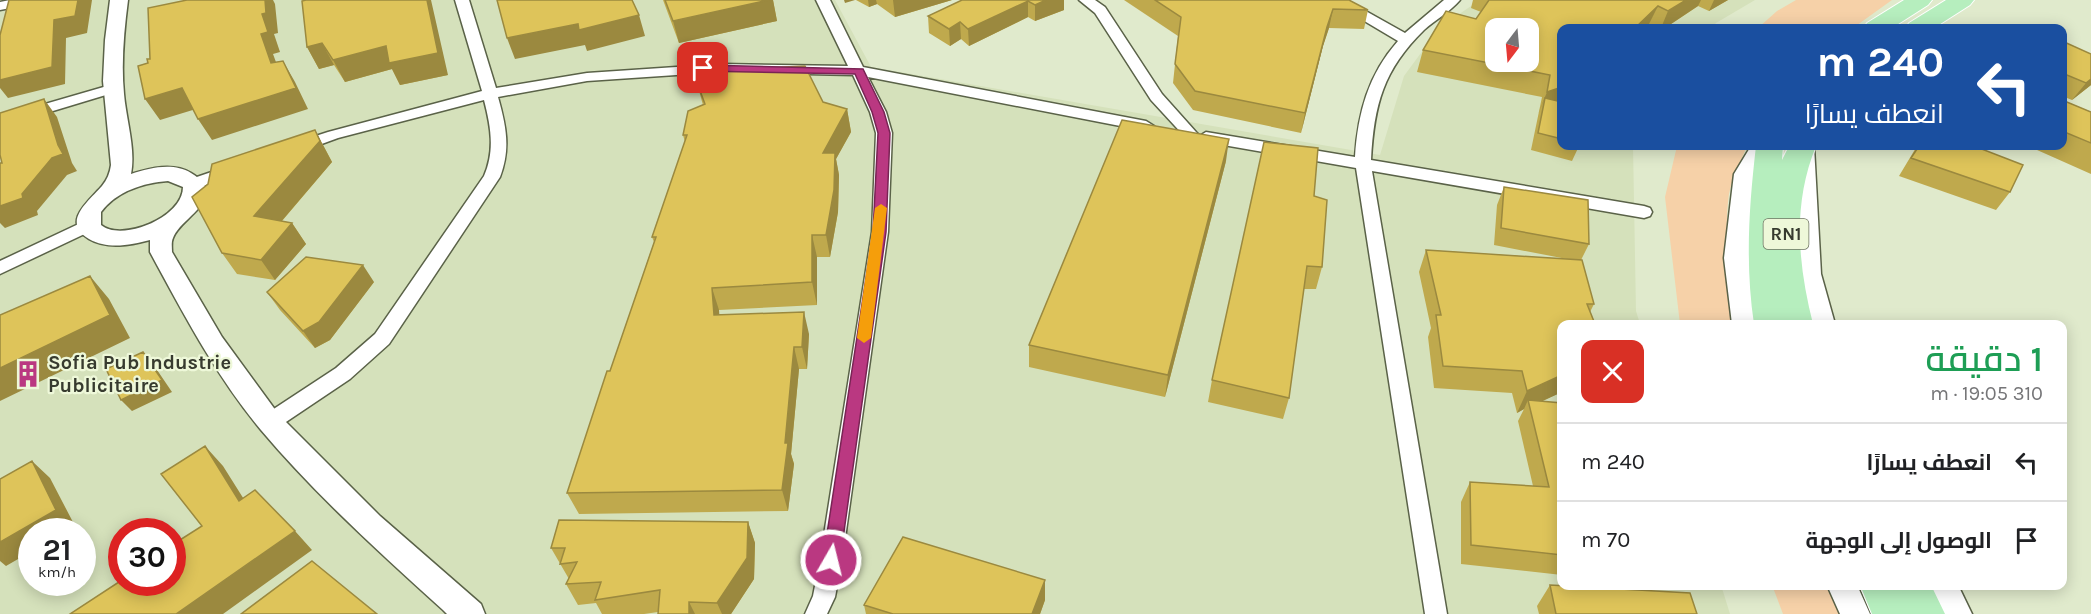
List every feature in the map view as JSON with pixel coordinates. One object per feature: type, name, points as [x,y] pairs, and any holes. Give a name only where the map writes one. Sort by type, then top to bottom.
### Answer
[{"type":"highway","points":[[1882,24],[1920,0]]},
{"type":"highway","points":[[1924,24],[1962,0]]},
{"type":"highway","name":"RN1","points":[[1769,320],[1762,264],[1770,150]]},
{"type":"highway","name":"RN1","points":[[1796,320],[1785,269],[1787,186],[1793,164],[1801,150]]},
{"type":"highway","points":[[1881,590],[1892,614]]},
{"type":"highway","points":[[1913,590],[1925,614]]},
{"type":"street","points":[[0,6],[31,0]]},
{"type":"street","points":[[119,0],[114,31],[114,88],[122,157],[120,173],[109,192],[91,209],[87,218],[87,226],[92,233],[101,237],[128,238],[147,243],[161,252],[213,344],[270,422],[369,525],[470,614]]},
{"type":"street","points":[[270,422],[339,378],[365,357],[382,339],[492,177],[499,160],[500,144],[490,94],[462,0]]},
{"type":"street","points":[[816,614],[824,597],[831,560],[880,232],[884,133],[878,112],[823,0]]},
{"type":"street","points":[[1086,0],[1100,10],[1156,97],[1191,135]]},
{"type":"street","points":[[1336,0],[1405,39]]},
{"type":"street","points":[[1436,614],[1363,162],[1367,114],[1377,84],[1405,39],[1454,0]]},
{"type":"street","points":[[279,154],[343,132],[490,94],[587,77],[721,68],[859,71],[1191,135],[1363,162],[1644,212]]},
{"type":"street","points":[[0,122],[114,88]]},
{"type":"street","points":[[1744,320],[1736,258],[1745,174],[1759,150]]},
{"type":"street","points":[[1803,150],[1809,274],[1822,320]]},
{"type":"street","points":[[122,157],[133,168],[156,175]]},
{"type":"street","points":[[194,184],[247,165]]},
{"type":"street","points":[[109,192],[132,181],[156,175],[179,175],[194,184],[196,192],[193,202],[171,223],[161,238],[161,252]]},
{"type":"street","points":[[128,238],[171,223]]},
{"type":"street","points":[[0,268],[87,226]]},
{"type":"street","points":[[1844,590],[1855,614]]},
{"type":"street","points":[[1945,590],[1957,614]]},
{"type":"shaded area","points":[[0,0],[835,0],[871,67],[1380,155],[1404,76],[1440,27],[1480,0],[1755,0],[1715,24],[1557,24],[1557,150],[1633,150],[1636,311],[1639,320],[1557,320],[1557,590],[1723,590],[1730,614],[0,614]]},
{"type":"shaded area","points":[[1796,0],[1892,0],[1859,24],[1762,24],[1777,11]]},
{"type":"shaded area","points":[[1676,150],[1745,150],[1732,182],[1728,208],[1729,278],[1736,320],[1680,320],[1665,197]]},
{"type":"shaded area","points":[[1774,590],[1838,590],[1848,614],[1783,614]]},
{"type":"building","points":[[9,0],[78,0],[75,16],[54,20],[52,67],[0,80],[0,35]]},
{"type":"building","points":[[187,0],[265,0],[266,13],[262,14],[268,32],[261,34],[271,63],[283,61],[296,88],[198,119],[182,88],[145,99],[138,66],[148,63],[147,59],[150,59],[148,8]]},
{"type":"building","points":[[427,0],[438,53],[389,63],[386,46],[333,60],[322,43],[307,47],[302,1]]},
{"type":"building","points":[[497,0],[632,0],[639,15],[579,30],[578,24],[507,38]]},
{"type":"building","points":[[665,0],[769,0],[673,21]]},
{"type":"building","points":[[962,0],[1046,0],[1035,5],[1028,1],[968,29],[960,22],[949,29],[928,16]]},
{"type":"building","points":[[1155,0],[1349,0],[1368,10],[1333,9],[1305,113],[1195,91],[1175,64],[1181,17]]},
{"type":"building","points":[[1489,0],[1686,0],[1668,11],[1658,6],[1639,24],[1557,24],[1557,89],[1547,92],[1550,75],[1535,72],[1539,72],[1539,18],[1485,18],[1485,62],[1423,50],[1446,11],[1476,19]]},
{"type":"building","points":[[2067,43],[2091,54],[2091,79],[2086,83],[2067,75]]},
{"type":"building","points":[[805,66],[823,102],[847,109],[823,153],[835,153],[834,190],[826,235],[812,235],[812,282],[712,288],[714,315],[804,312],[802,347],[794,347],[785,443],[788,443],[782,490],[567,493],[607,371],[610,371],[656,237],[652,237],[687,135],[683,135],[688,111],[705,104],[696,80],[698,71]]},
{"type":"building","points":[[1545,98],[1557,101],[1557,138],[1538,133]]},
{"type":"building","points":[[44,99],[63,154],[52,158],[22,194],[23,198],[0,206],[0,163],[2,163],[0,113]]},
{"type":"building","points":[[2067,102],[2091,112],[2091,143],[2067,133]]},
{"type":"building","points":[[1122,120],[1229,139],[1168,375],[1029,345]]},
{"type":"building","points":[[315,130],[320,141],[254,216],[292,223],[261,260],[222,253],[192,197],[208,184],[212,164]]},
{"type":"building","points":[[1264,142],[1318,148],[1314,196],[1327,200],[1322,267],[1307,266],[1289,398],[1212,380]]},
{"type":"building","points":[[1916,150],[1984,150],[2023,165],[2010,192],[1911,158]]},
{"type":"building","points":[[1504,187],[1588,200],[1589,244],[1501,228]]},
{"type":"building","points":[[1426,250],[1582,260],[1594,304],[1587,304],[1593,320],[1557,320],[1557,377],[1527,391],[1522,371],[1443,366],[1436,315],[1441,315]]},
{"type":"building","points":[[306,257],[363,265],[319,322],[303,331],[267,292]]},
{"type":"building","points":[[90,276],[110,315],[0,368],[0,315]]},
{"type":"building","points":[[143,352],[162,380],[121,400],[106,369]]},
{"type":"building","points":[[1528,400],[1557,403],[1557,554],[1471,545],[1470,482],[1549,487]]},
{"type":"building","points":[[205,446],[239,501],[255,490],[295,531],[176,614],[70,614],[108,589],[108,596],[186,596],[186,536],[202,526],[161,474]]},
{"type":"building","points":[[32,461],[56,510],[42,518],[18,518],[18,532],[0,542],[0,479]]},
{"type":"building","points":[[559,520],[748,522],[747,558],[717,603],[689,602],[689,614],[658,614],[660,590],[595,600],[601,582],[566,584],[577,562],[560,564],[565,548],[551,548]]},
{"type":"building","points":[[903,537],[1045,580],[1032,614],[893,614],[864,605]]},
{"type":"building","points":[[312,561],[377,614],[241,614]]},
{"type":"building","points":[[1550,585],[1557,585],[1557,590],[1638,590],[1690,593],[1697,614],[1556,614]]},
{"type":"slow traffic","points":[[864,338],[880,232],[881,208]]},
{"type":"place","name":"Sofia Pub Industrie Publicitaire","points":[[28,374]]},
{"type":"route","points":[[703,68],[859,71],[878,112],[884,133],[880,232],[831,560]]}]
